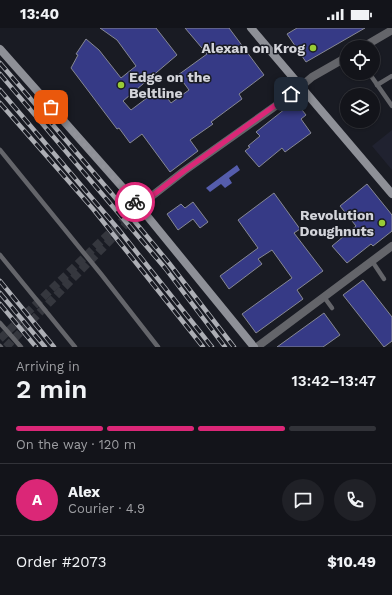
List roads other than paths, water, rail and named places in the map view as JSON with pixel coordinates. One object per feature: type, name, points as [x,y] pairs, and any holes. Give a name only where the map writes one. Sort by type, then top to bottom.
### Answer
[{"type":"main road","points":[[251,28],[392,194]]},
{"type":"main road","points":[[0,49],[139,206],[254,347]]},
{"type":"street","points":[[375,40],[392,30]]},
{"type":"street","points":[[132,214],[139,206],[312,77],[340,61]]},
{"type":"street","points":[[257,347],[392,246]]},
{"type":"lane","points":[[377,85],[392,76]]},
{"type":"lane","points":[[374,80],[392,106]]},
{"type":"lane","points":[[0,150],[101,274],[158,347]]},
{"type":"lane","points":[[0,256],[75,347]]},
{"type":"lane","points":[[372,261],[384,279]]},
{"type":"lane","points":[[324,297],[332,308]]},
{"type":"lane","points":[[0,322],[21,347]]},
{"type":"water","points":[[237,165],[240,170],[229,178],[232,183],[225,188],[221,184],[210,192],[206,188]]},
{"type":"tunnel","points":[[6,347],[131,219],[132,214]]},
{"type":"tunnel","points":[[0,339],[126,217]]},
{"type":"railway","points":[[0,63],[169,263],[234,347]]},
{"type":"railway","points":[[0,74],[165,268],[225,347]]},
{"type":"railway","points":[[0,90],[119,230],[212,347]]},
{"type":"railway","points":[[0,103],[93,209],[203,347]]},
{"type":"railway","points":[[0,281],[54,347]]},
{"type":"railway","points":[[0,293],[45,347]]},
{"type":"railway","points":[[0,304],[36,347]]},
{"type":"place","name":"Alexan on Krog","points":[[313,48]]},
{"type":"place","name":"Edge on the Beltline","points":[[121,85]]},
{"type":"place","name":"Revolution Doughnuts","points":[[382,223]]}]
